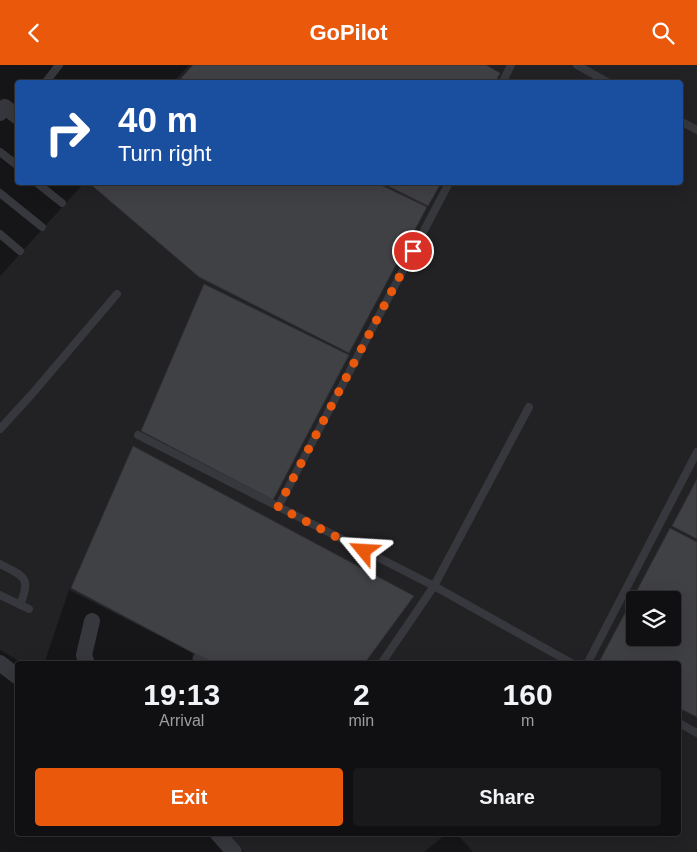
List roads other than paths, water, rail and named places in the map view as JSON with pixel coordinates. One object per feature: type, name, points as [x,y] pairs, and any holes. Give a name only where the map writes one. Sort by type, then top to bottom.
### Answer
[{"type":"street","points":[[0,113],[5,107],[15,114]]},
{"type":"street","points":[[86,661],[84,655],[92,621]]},
{"type":"street","points":[[0,663],[15,675]]},
{"type":"street","points":[[220,836],[234,852]]},
{"type":"lane","points":[[46,80],[59,65]]},
{"type":"lane","points":[[504,80],[511,65]]},
{"type":"lane","points":[[577,65],[604,80]]},
{"type":"lane","points":[[683,123],[697,130]]},
{"type":"lane","points":[[0,152],[15,164]]},
{"type":"lane","points":[[40,185],[62,203]]},
{"type":"lane","points":[[278,507],[448,185]]},
{"type":"lane","points":[[0,193],[42,227]]},
{"type":"lane","points":[[0,234],[20,251]]},
{"type":"lane","points":[[0,429],[117,294]]},
{"type":"lane","points":[[383,661],[434,586],[530,407]]},
{"type":"lane","points":[[138,435],[434,586],[568,661]]},
{"type":"lane","points":[[589,661],[697,452]]},
{"type":"lane","points":[[0,564],[23,577],[26,583],[26,590],[20,605]]},
{"type":"lane","points":[[0,595],[28,609]]},
{"type":"lane","points":[[197,657],[204,661]]},
{"type":"lane","points":[[681,724],[697,733]]}]
